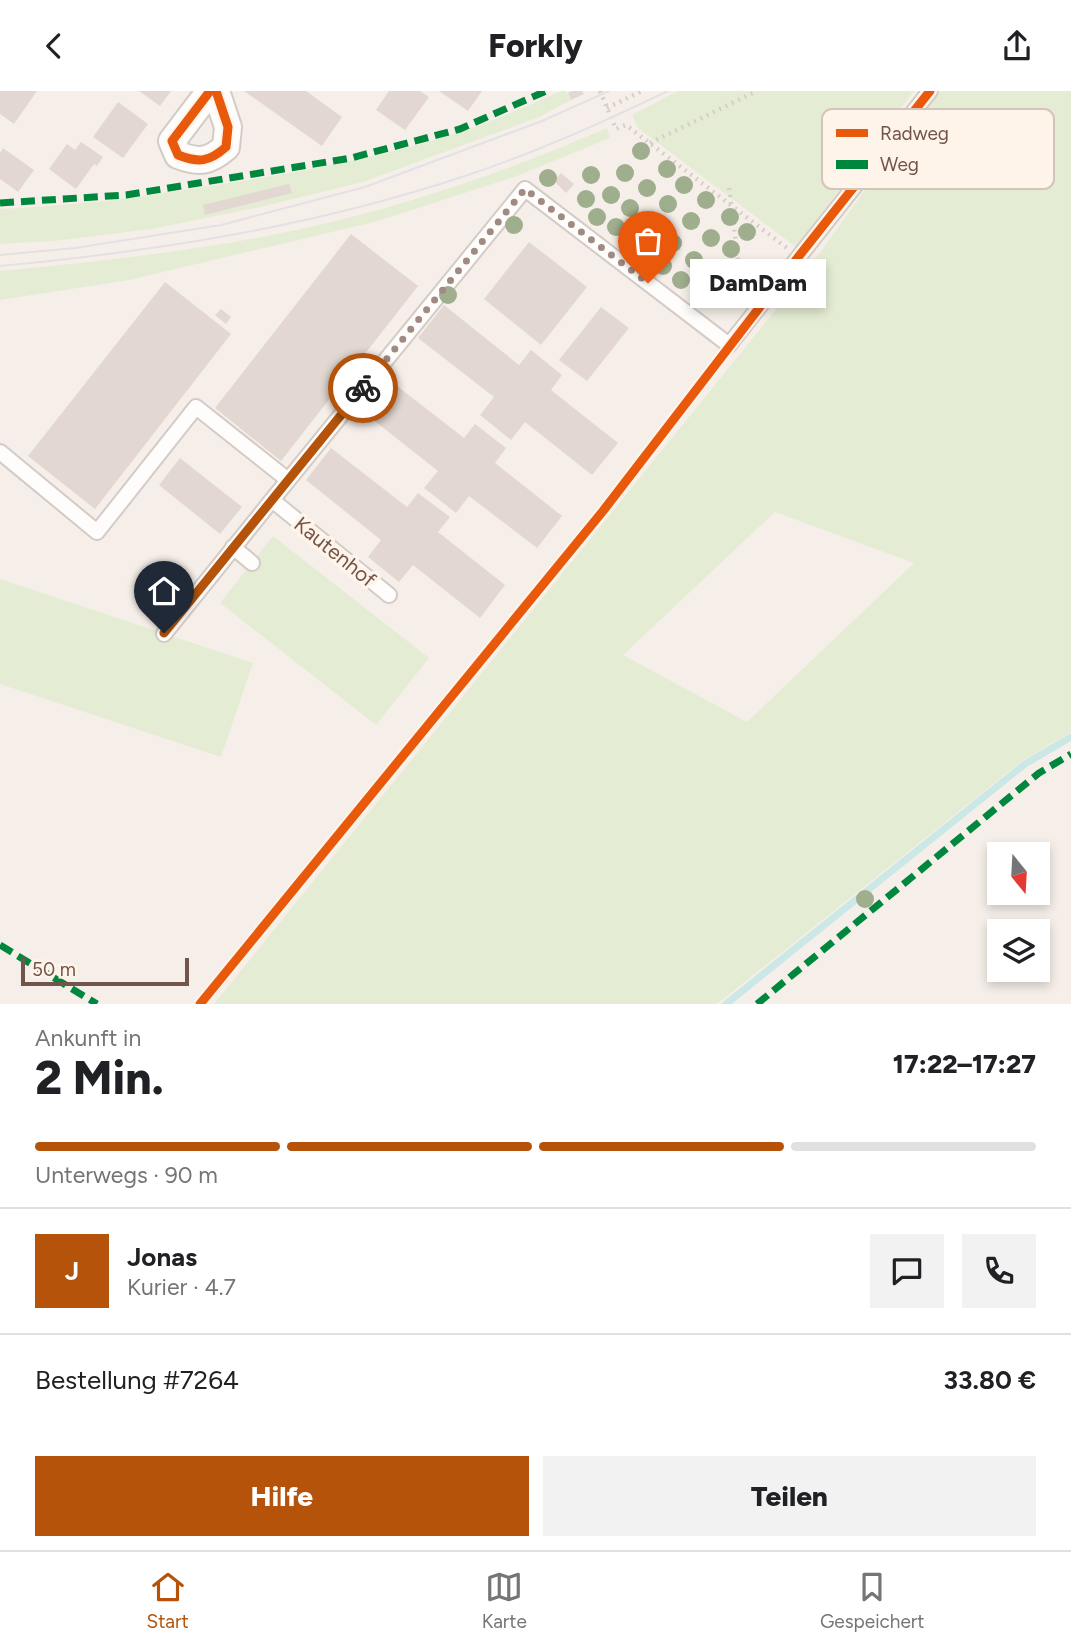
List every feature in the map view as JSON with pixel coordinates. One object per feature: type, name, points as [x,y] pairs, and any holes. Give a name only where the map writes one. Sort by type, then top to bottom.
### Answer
[{"type":"street","points":[[210,91],[172,141],[177,155],[193,161],[213,158],[226,146],[228,127],[216,91]]},
{"type":"lane","points":[[916,109],[930,91]]},
{"type":"lane","points":[[164,633],[525,189],[729,345],[852,189]]},
{"type":"lane","points":[[0,452],[97,532],[196,407],[288,481]]},
{"type":"lane","name":"Kautenhof","points":[[272,500],[389,595]]},
{"type":"lane","points":[[233,547],[252,563]]},
{"type":"path","points":[[600,91],[616,129],[626,125],[799,256]]},
{"type":"path","points":[[607,108],[642,91]]},
{"type":"path","points":[[650,143],[757,91]]},
{"type":"path","points":[[729,188],[746,323]]},
{"type":"path","points":[[765,240],[769,235]]},
{"type":"green space","points":[[566,91],[571,100],[539,117],[363,182],[152,229],[54,241],[0,244],[0,209],[56,206],[140,196],[341,163],[458,133]]},
{"type":"green space","points":[[678,91],[914,91],[900,109],[822,109],[822,189],[840,189],[796,247],[638,128],[632,115]]},
{"type":"green space","points":[[940,91],[1071,91],[1071,732],[1022,761],[717,1004],[214,1004],[803,276],[866,189],[1054,189],[1054,109],[926,109]],"holes":[[[775,512],[914,563],[747,722],[623,655]]]},
{"type":"green space","points":[[607,128],[610,138],[517,176],[378,221],[129,280],[0,300],[0,271],[195,248],[310,227],[386,208],[461,184],[535,158]]},
{"type":"green space","points":[[273,536],[429,658],[376,725],[220,603]]},
{"type":"green space","points":[[0,579],[253,663],[221,757],[0,684]]},
{"type":"building","points":[[0,91],[37,91],[14,124],[0,114]]},
{"type":"building","points":[[139,91],[171,91],[160,106]]},
{"type":"building","points":[[244,91],[306,91],[342,117],[322,146]]},
{"type":"building","points":[[389,91],[420,91],[429,97],[405,130],[376,110]]},
{"type":"building","points":[[439,91],[482,91],[468,111]]},
{"type":"building","points":[[582,91],[584,94],[571,100],[568,93]]},
{"type":"building","points":[[118,102],[148,124],[123,158],[93,137]]},
{"type":"building","points":[[81,142],[103,157],[97,166],[94,164],[76,189],[49,169],[67,144],[75,150]]},
{"type":"building","points":[[3,148],[34,170],[18,192],[0,179],[0,153]]},
{"type":"building","points":[[561,173],[574,184],[566,193],[554,181]]},
{"type":"building","points":[[289,184],[292,193],[205,215],[203,205]]},
{"type":"building","points":[[351,234],[418,286],[281,461],[215,408]]},
{"type":"building","points":[[529,242],[587,287],[541,345],[484,299]]},
{"type":"building","points":[[165,282],[231,334],[95,509],[28,456]]},
{"type":"building","points":[[444,305],[519,365],[531,350],[562,375],[551,390],[618,443],[592,475],[525,422],[511,440],[480,415],[494,397],[418,338]]},
{"type":"building","points":[[601,307],[629,328],[587,381],[559,360]]},
{"type":"building","points":[[221,309],[231,317],[226,324],[215,315]]},
{"type":"building","points":[[388,379],[464,438],[475,424],[506,448],[495,463],[562,516],[537,548],[469,496],[456,513],[424,488],[438,471],[362,411]]},
{"type":"building","points":[[331,448],[407,507],[418,493],[450,517],[438,532],[505,585],[480,618],[413,565],[399,582],[368,557],[381,540],[306,480]]},
{"type":"building","points":[[180,458],[242,507],[220,534],[159,485]]},
{"type":"waterway","points":[[726,1004],[1025,764],[1071,737]]},
{"type":"tram line","points":[[0,255],[75,248],[221,225],[365,187],[542,121],[609,91]]},
{"type":"tram line","points":[[0,266],[178,244],[353,209],[519,157],[668,91]]},
{"type":"marked path","points":[[0,203],[126,195],[351,158],[460,129],[546,91]]},
{"type":"marked path","points":[[757,1004],[1039,773],[1071,754]]},
{"type":"marked path","points":[[0,945],[97,1004]]},
{"type":"cycle path","points":[[210,91],[172,141],[178,155],[204,160],[226,147],[228,127],[216,91]]},
{"type":"cycle path","points":[[916,109],[930,91]]},
{"type":"cycle path","points":[[200,1004],[603,511],[852,189]]},
{"type":"way so far","points":[[363,388],[525,189],[648,283]]},
{"type":"place","name":"DamDam","points":[[648,283]]},
{"type":"route","points":[[164,633],[363,388]]}]
